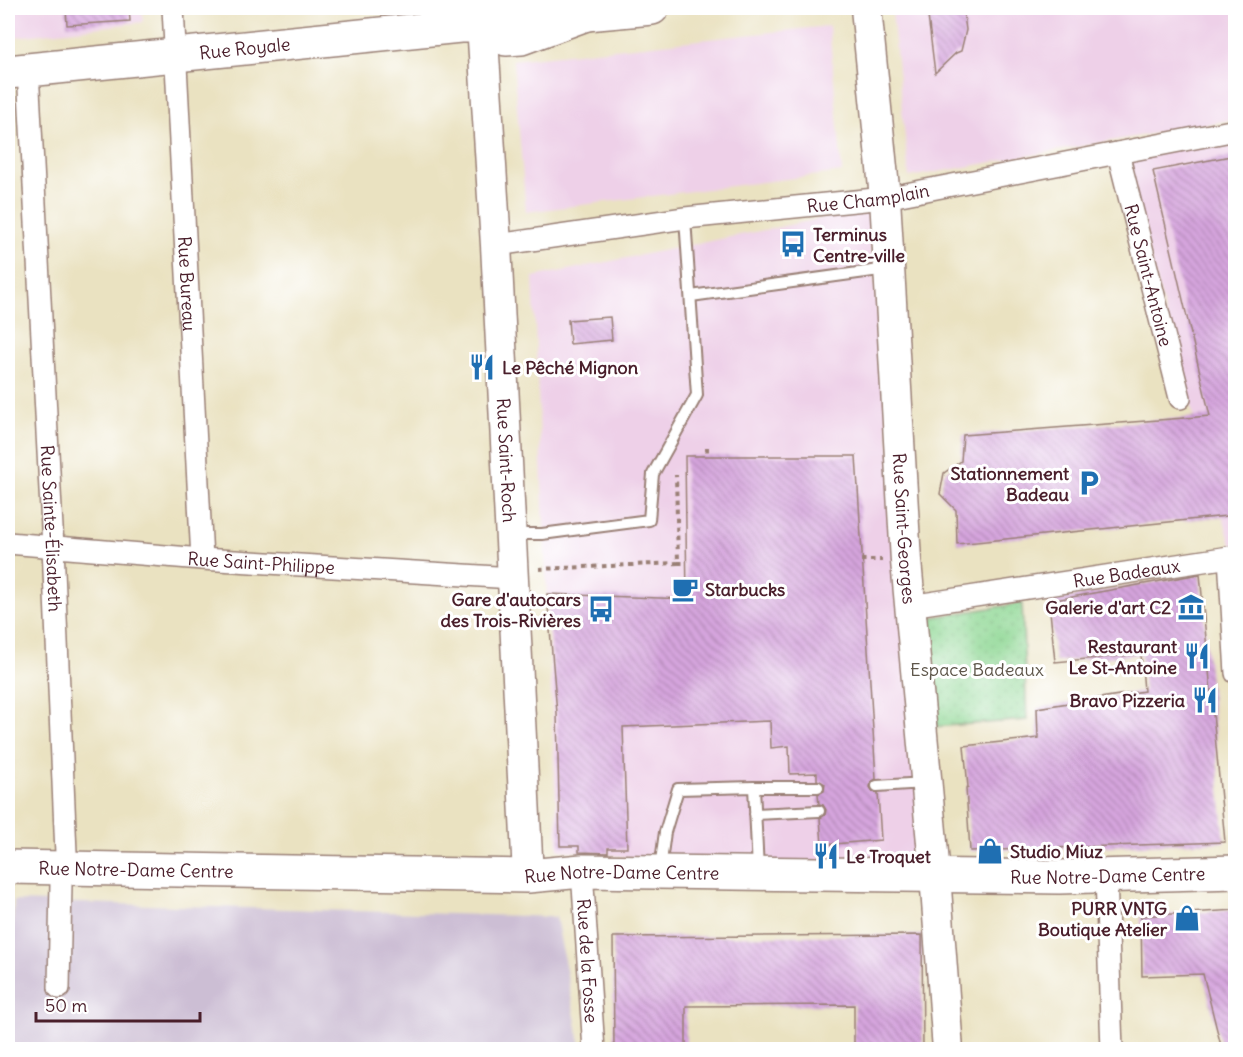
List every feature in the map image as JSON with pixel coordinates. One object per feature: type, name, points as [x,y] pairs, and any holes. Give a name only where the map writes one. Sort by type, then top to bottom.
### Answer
[{"type":"main road","name":"Rue Royale","points":[[18,71],[176,53],[460,26],[481,17],[511,12],[586,14],[652,8]]},
{"type":"main road","name":"Rue Notre-Dame Centre","points":[[8,867],[528,876],[582,871],[1106,876],[1236,872]]},
{"type":"street","name":"Rue Bureau","points":[[173,8],[202,559]]},
{"type":"street","name":"Rue Saint-Georges","points":[[866,8],[885,198],[910,606],[935,875],[948,1050]]},
{"type":"street","name":"Rue Saint-Roch","points":[[481,17],[512,534],[526,573],[513,614],[528,876]]},
{"type":"street","name":"Rue Sainte-Élisabeth","points":[[18,71],[53,547],[66,853],[61,883],[59,988]]},
{"type":"street","name":"Rue Champlain","points":[[496,245],[685,218],[885,198],[1236,130]]},
{"type":"street","name":"Rue Saint-Antoine","points":[[1118,153],[1180,398]]},
{"type":"street","name":"Rue Saint-Philippe","points":[[8,543],[202,559],[526,573]]},
{"type":"street","name":"Rue Badeaux","points":[[910,606],[1232,557]]},
{"type":"street","points":[[1232,557],[1236,673]]},
{"type":"street","name":"Rue de la Fosse","points":[[582,871],[594,1050]]},
{"type":"street","points":[[1106,876],[1112,1050]]},
{"type":"lane","points":[[512,534],[542,534],[649,520],[653,474],[697,395],[685,218]]},
{"type":"lane","points":[[692,296],[889,269]]},
{"type":"lane","points":[[877,786],[927,783]]},
{"type":"lane","points":[[754,787],[759,873]]},
{"type":"lane","points":[[660,872],[665,832],[678,789],[818,787]]},
{"type":"lane","points":[[755,814],[819,811]]},
{"type":"path","points":[[707,447],[707,456]]},
{"type":"path","points":[[676,475],[678,564]]},
{"type":"path","points":[[526,573],[686,563]]},
{"type":"shaded area","points":[[8,8],[142,8],[143,22],[8,38]]},
{"type":"shaded area","points":[[915,8],[1235,8],[1235,119],[909,177],[892,11]]},
{"type":"shaded area","points":[[829,26],[842,172],[526,212],[513,60]]},
{"type":"shaded area","points":[[1235,134],[1235,612],[1232,548],[1123,157]]},
{"type":"shaded area","points":[[868,209],[930,888],[558,850],[533,277]]},
{"type":"shaded area","points":[[14,901],[556,917],[581,1049],[8,1049],[8,954],[12,954]]},
{"type":"green space","name":"Espace Badeaux","points":[[1022,603],[1027,720],[932,727],[928,618]]},
{"type":"building","points":[[66,8],[129,8],[130,21],[67,25]]},
{"type":"building","points":[[927,8],[963,8],[966,30],[961,51],[935,73]]},
{"type":"building","name":"Stationnement Badeau","points":[[1236,155],[1236,515],[957,544],[956,510],[940,494],[944,473],[961,461],[963,435],[1210,416],[1153,171]]},
{"type":"building","points":[[610,317],[612,340],[570,344],[568,320]]},
{"type":"building","points":[[685,456],[856,456],[876,779],[871,782],[870,787],[873,792],[878,793],[881,840],[822,845],[820,818],[825,815],[826,810],[823,805],[819,804],[818,794],[824,791],[825,784],[817,780],[817,773],[790,774],[789,746],[771,748],[770,721],[623,727],[627,848],[608,848],[608,853],[579,852],[579,846],[560,846],[557,713],[547,594],[687,599]]},
{"type":"building","points":[[1200,574],[1225,842],[970,851],[964,746],[1038,738],[1037,708],[1144,691],[1141,654],[1055,662],[1049,601]]},
{"type":"building","points":[[1236,910],[1236,1050],[1222,1050],[1203,974],[1142,976],[1141,916]]},
{"type":"building","points":[[922,935],[923,1050],[854,1050],[854,1005],[686,1006],[686,1050],[614,1050],[613,937]]},
{"type":"place","name":"Terminus Centre-ville","points":[[793,244]]},
{"type":"place","name":"Le Pêché Mignon","points":[[482,367]]},
{"type":"place","name":"Stationnement Badeau","points":[[1089,483]]},
{"type":"place","name":"Starbucks","points":[[685,589]]},
{"type":"place","name":"Galerie d'art C2","points":[[1191,607]]},
{"type":"place","name":"Gare d'autocars des Trois-Rivières","points":[[601,609]]},
{"type":"place","name":"Restaurant Le St-Antoine","points":[[1197,656]]},
{"type":"place","name":"Bravo Pizzeria","points":[[1205,700]]},
{"type":"place","name":"Studio Miuz","points":[[990,851]]},
{"type":"place","name":"Le Troquet","points":[[826,856]]},
{"type":"place","name":"PURR VNTG Boutique Atelier","points":[[1187,918]]}]
